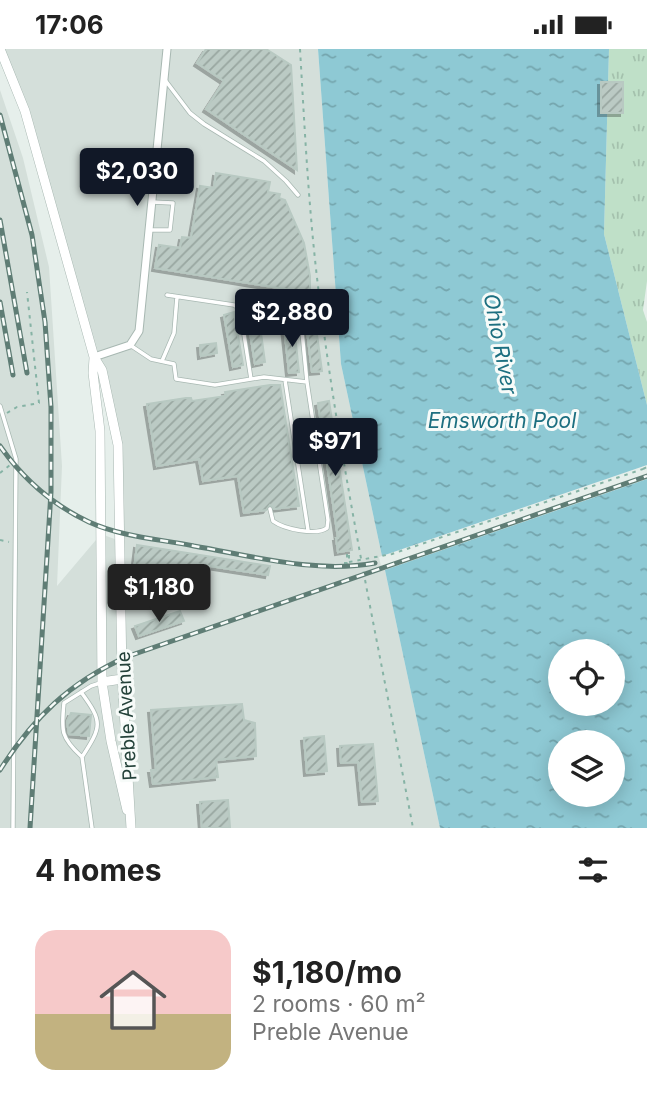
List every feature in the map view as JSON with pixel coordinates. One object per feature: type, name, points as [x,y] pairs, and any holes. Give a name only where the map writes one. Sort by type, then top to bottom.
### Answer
[{"type":"street","points":[[0,49],[25,111],[94,356],[130,345],[139,331],[167,49]]},
{"type":"street","name":"Preble Avenue","points":[[94,356],[102,370],[118,446],[131,828]]},
{"type":"street","name":"Preble Avenue","points":[[94,356],[93,373],[100,431],[102,683],[111,741],[131,828]]},
{"type":"street","points":[[100,518],[120,517]]},
{"type":"street","points":[[101,588],[121,587]]},
{"type":"street","points":[[102,683],[126,679]]},
{"type":"lane","points":[[164,78],[190,113],[264,160],[298,195]]},
{"type":"lane","points":[[149,230],[170,230],[173,204],[152,202]]},
{"type":"lane","points":[[167,295],[234,305],[240,309],[299,320],[328,520],[325,530],[278,525],[272,518],[270,509]]},
{"type":"lane","points":[[162,361],[174,333],[177,297]]},
{"type":"lane","points":[[240,309],[251,388]]},
{"type":"lane","points":[[130,345],[151,359],[174,364],[176,379],[215,385],[264,377],[307,382]]},
{"type":"lane","points":[[285,380],[308,530]]},
{"type":"lane","points":[[0,406],[16,459],[13,828]]},
{"type":"lane","points":[[121,587],[152,588]]},
{"type":"lane","points":[[82,757],[67,744],[61,727],[64,703],[102,683]]},
{"type":"lane","points":[[81,692],[96,713],[97,733],[82,757],[92,828]]},
{"type":"path","points":[[300,49],[307,180],[320,305],[360,554],[413,828]]},
{"type":"path","points":[[4,418],[8,411],[17,407],[39,403],[27,292]]},
{"type":"path","points":[[0,473],[16,459]]},
{"type":"path","points":[[344,563],[348,562],[347,553],[349,562],[392,554],[647,467]]},
{"type":"path","points":[[0,540],[7,543],[16,541]]},
{"type":"shaded area","points":[[0,49],[318,49],[341,364],[440,828],[0,828],[0,90],[23,158],[49,267],[62,466],[57,586],[101,534],[120,541],[113,413],[25,111]]},
{"type":"green space","points":[[609,49],[647,49],[647,281],[643,310],[647,322],[647,405],[604,234]]},
{"type":"water","name":"Emsworth Pool","points":[[318,49],[609,49],[604,234],[647,405],[647,828],[440,828],[341,364]]},
{"type":"pier","points":[[647,465],[647,479],[382,571],[379,557]]},
{"type":"building","points":[[206,49],[266,49],[291,65],[297,170],[206,109],[224,81],[197,63]]},
{"type":"building","points":[[601,82],[623,82],[623,113],[601,113]]},
{"type":"building","points":[[216,173],[270,182],[268,192],[280,194],[279,198],[285,200],[304,243],[310,293],[155,268],[159,245],[180,248],[182,237],[191,238],[200,186],[214,188]]},
{"type":"building","points":[[313,305],[322,371],[312,372],[304,306]]},
{"type":"building","points":[[234,312],[243,365],[233,367],[224,315]]},
{"type":"building","points":[[259,319],[265,362],[255,364],[248,320]]},
{"type":"building","points":[[294,325],[299,372],[289,373],[284,326]]},
{"type":"building","points":[[216,343],[217,353],[201,356],[200,345]]},
{"type":"building","points":[[280,385],[299,506],[274,509],[270,505],[266,510],[244,513],[238,476],[203,481],[199,459],[157,466],[147,404],[226,396],[225,392]]},
{"type":"building","points":[[329,401],[352,550],[338,552],[318,403]]},
{"type":"building","points":[[137,545],[270,566],[268,575],[197,564],[195,579],[186,578],[183,597],[162,593],[165,575],[148,572],[146,583],[135,581]]},
{"type":"building","points":[[180,611],[184,621],[139,636],[135,626]]},
{"type":"building","points":[[242,704],[244,720],[255,723],[256,756],[216,760],[218,777],[153,784],[151,770],[156,770],[151,710]]},
{"type":"building","points":[[71,713],[91,715],[89,736],[69,734],[67,722]]},
{"type":"building","points":[[324,736],[327,771],[307,773],[304,738]]},
{"type":"building","points":[[373,744],[378,801],[362,802],[358,762],[341,763],[340,746]]},
{"type":"building","points":[[228,800],[230,828],[202,828],[200,802]]},
{"type":"railway","points":[[0,115],[32,235],[45,322],[51,407],[51,492],[30,828]]},
{"type":"railway","points":[[0,220],[27,373]]},
{"type":"railway","points":[[0,302],[13,375]]},
{"type":"railway","points":[[0,446],[29,480],[51,499],[89,522],[114,531],[307,565],[353,566],[375,563]]},
{"type":"railway","points":[[0,770],[26,734],[54,703],[87,678],[126,657],[647,476]]},
{"type":"water label","name":"Ohio River","points":[[500,344]]}]
